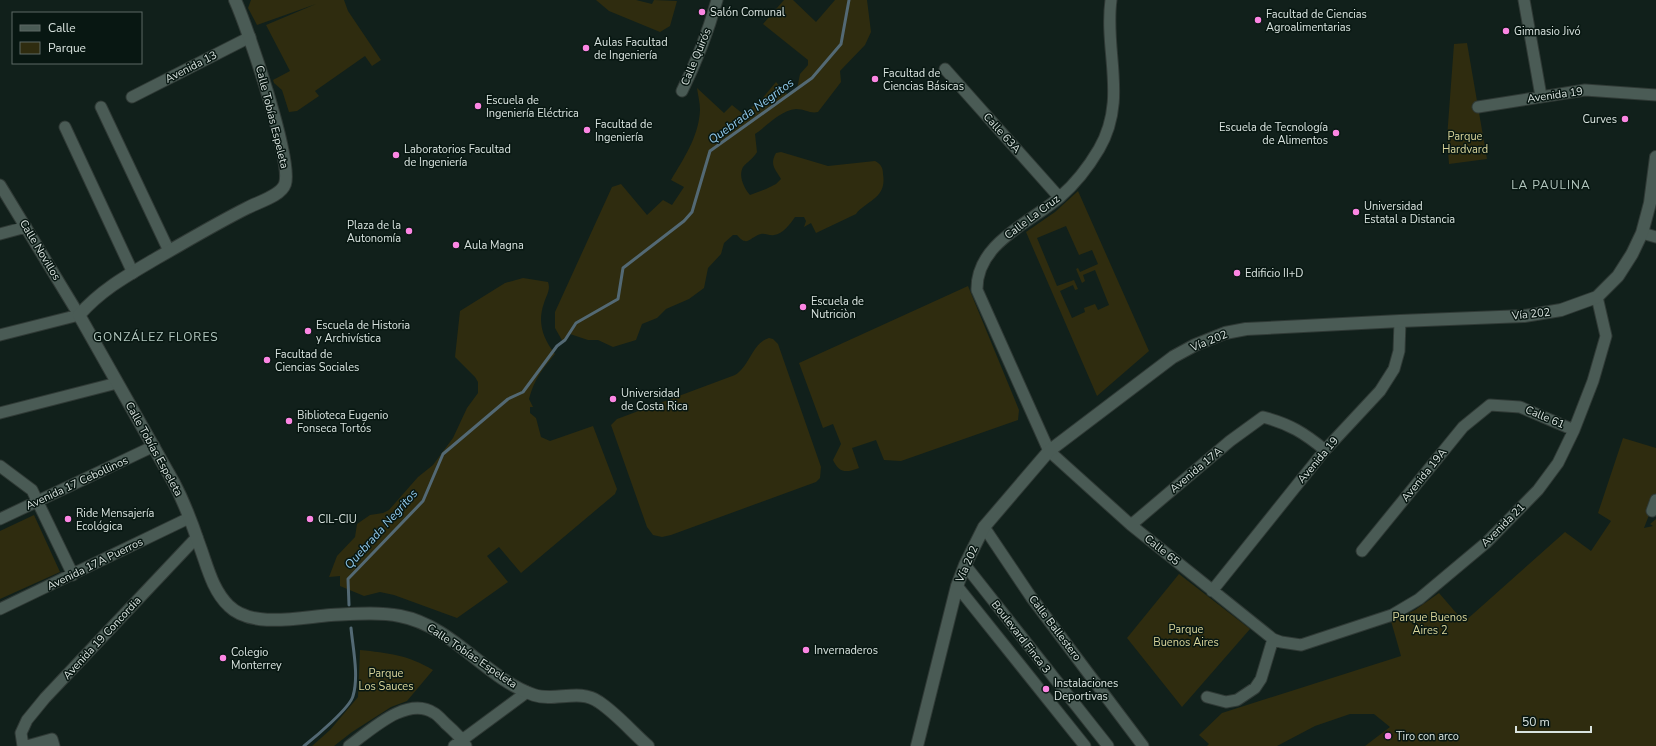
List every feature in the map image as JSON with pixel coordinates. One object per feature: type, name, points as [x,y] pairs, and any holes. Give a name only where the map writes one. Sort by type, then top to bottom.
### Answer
[{"type":"street","name":"Calle Tobías Espeleta","points":[[235,0],[250,38],[270,103],[282,150],[286,173],[285,184],[280,191],[219,222],[133,273],[94,298],[80,315],[174,483],[197,537],[215,587],[230,607],[242,614],[261,620],[381,614],[419,621],[447,636],[479,661],[527,692],[542,697],[587,696],[598,701],[648,746]]},
{"type":"street","name":"Calle Quirós","points":[[682,91],[697,61],[710,28],[717,0]]},
{"type":"street","name":"Calle La Cruz","points":[[1049,451],[977,290],[977,279],[992,251],[1004,238],[1059,197],[1079,176],[1099,149],[1112,116],[1115,92],[1111,38],[1111,0]]},
{"type":"street","points":[[1524,0],[1541,96]]},
{"type":"street","name":"Avenida 13","points":[[132,97],[250,38]]},
{"type":"street","name":"Calle 63A","points":[[945,69],[1059,197]]},
{"type":"street","name":"Avenida 19","points":[[1478,107],[1585,90],[1656,95]]},
{"type":"street","points":[[102,107],[169,251]]},
{"type":"street","points":[[64,127],[133,273]]},
{"type":"street","name":"Vía 202","points":[[917,746],[957,586],[964,565],[984,528],[1049,451],[1173,357],[1224,333],[1285,326],[1524,316],[1561,310],[1598,297],[1618,276],[1632,254],[1642,233],[1650,203],[1656,158]]},
{"type":"street","name":"Calle Novillos","points":[[0,185],[80,315]]},
{"type":"street","points":[[0,234],[26,227]]},
{"type":"street","points":[[1642,233],[1656,237]]},
{"type":"street","name":"Avenida 21","points":[[1277,641],[1301,645],[1392,615],[1419,599],[1487,542],[1538,490],[1558,463],[1574,430],[1593,381],[1606,336],[1598,297]]},
{"type":"street","points":[[0,335],[80,315]]},
{"type":"street","name":"Avenida 19","points":[[1212,590],[1325,450],[1380,391],[1394,369],[1399,352],[1400,321]]},
{"type":"street","points":[[0,413],[117,383]]},
{"type":"street","name":"Calle 61","points":[[1490,405],[1520,407],[1574,430]]},
{"type":"street","name":"Avenida 19A","points":[[1362,551],[1463,427],[1490,405]]},
{"type":"street","name":"Avenida 17A","points":[[1131,525],[1230,441],[1263,417],[1282,422],[1299,430],[1325,450]]},
{"type":"street","name":"Avenida 17 Cebollinos","points":[[0,520],[154,446]]},
{"type":"street","name":"Calle 65","points":[[1049,451],[1131,525],[1277,641]]},
{"type":"street","points":[[0,466],[32,490],[73,575]]},
{"type":"street","points":[[1652,511],[1656,500]]},
{"type":"street","name":"Avenida 17A Puerros","points":[[0,609],[189,518]]},
{"type":"street","name":"Calle Ballestero","points":[[984,528],[1031,597],[1143,746]]},
{"type":"street","name":"Avenida 19 Concordia","points":[[23,746],[21,733],[27,720],[45,698],[197,537]]},
{"type":"street","name":"Boulevard Finca 3","points":[[964,565],[1108,746]]},
{"type":"street","name":"Boulevard Finca 3","points":[[957,586],[1085,746]]},
{"type":"street","points":[[1207,697],[1226,702],[1236,700],[1255,688],[1262,680],[1277,641]]},
{"type":"street","points":[[349,746],[391,717],[401,711],[412,708],[424,708],[434,712],[461,744],[527,692]]},
{"type":"street","points":[[26,746],[52,739],[54,746]]},
{"type":"green space","points":[[251,0],[344,0],[348,11],[381,60],[372,66],[365,56],[315,91],[319,96],[297,111],[289,112],[282,90],[274,83],[273,80],[290,71],[266,25],[316,4],[257,25],[248,8]]},
{"type":"green space","points":[[596,0],[636,0],[652,4],[654,0],[677,1],[670,26],[660,32],[609,11]]},
{"type":"green space","points":[[784,0],[793,0],[816,22],[835,0],[867,0],[871,32],[865,45],[840,71],[841,82],[818,112],[799,109],[790,110],[780,115],[755,134],[757,152],[754,157],[743,167],[741,178],[744,185],[750,195],[776,184],[781,179],[774,167],[773,161],[776,153],[781,152],[828,166],[875,161],[880,165],[883,172],[882,189],[879,194],[856,214],[816,233],[811,223],[804,227],[806,221],[804,217],[795,217],[786,228],[777,234],[761,234],[746,241],[737,235],[733,235],[724,243],[721,254],[708,268],[704,288],[689,299],[666,309],[657,318],[642,324],[636,340],[613,347],[598,340],[588,340],[570,334],[563,342],[555,328],[555,312],[612,187],[621,184],[647,215],[663,200],[672,205],[684,187],[671,180],[690,146],[697,129],[700,110],[697,88],[724,113],[732,105],[743,114],[761,100],[776,82],[788,95],[797,89],[800,74],[808,65],[808,60],[763,24]]},
{"type":"green space","name":"Parque Hardvard","points":[[1467,43],[1487,159],[1449,164],[1447,138],[1454,44]]},
{"type":"green space","points":[[1078,191],[1149,351],[1097,396],[1026,232],[1055,212]],"holes":[[[1066,226],[1079,255],[1092,250],[1098,264],[1080,272],[1078,268],[1076,269],[1082,283],[1085,281],[1083,275],[1095,270],[1109,305],[1098,310],[1095,304],[1084,308],[1085,312],[1072,318],[1060,291],[1073,285],[1075,290],[1078,289],[1074,280],[1057,286],[1037,238]]]},
{"type":"green space","points":[[523,278],[548,282],[549,290],[542,310],[541,324],[544,336],[555,354],[536,380],[529,399],[533,407],[530,407],[530,413],[536,418],[541,437],[550,441],[593,426],[617,489],[615,494],[521,573],[499,547],[487,556],[508,582],[457,618],[394,595],[380,592],[364,596],[340,586],[340,576],[329,577],[337,556],[355,537],[357,524],[370,515],[383,513],[389,510],[418,477],[433,465],[453,438],[467,408],[478,393],[478,382],[475,377],[455,357],[460,311],[505,283]]},
{"type":"green space","points":[[968,286],[1019,410],[1018,420],[901,461],[884,460],[876,440],[852,448],[859,468],[850,471],[840,470],[833,460],[841,444],[833,424],[823,428],[799,363]]},
{"type":"green space","points":[[769,338],[773,339],[778,344],[821,467],[820,478],[816,482],[671,535],[662,537],[653,535],[647,527],[611,425],[617,419],[735,375],[744,366],[759,345]]},
{"type":"green space","name":"Parque Buenos Aires 2","points":[[1623,438],[1656,448],[1656,497],[1644,528],[1653,526],[1650,524],[1656,519],[1656,746],[1365,746],[1390,727],[1374,714],[1350,714],[1315,726],[1277,746],[1207,746],[1209,744],[1199,735],[1222,713],[1401,656],[1391,621],[1415,610],[1439,593],[1464,622],[1565,532],[1591,551],[1611,521],[1598,513]]},
{"type":"green space","points":[[34,515],[60,572],[0,599],[0,531]]},
{"type":"green space","name":"Parque Buenos Aires","points":[[1179,574],[1250,629],[1182,707],[1127,638]]},
{"type":"green space","name":"Parque Los Sauces","points":[[360,650],[406,658],[433,670],[407,701],[391,707],[352,732],[334,746],[312,746],[330,730],[358,697]]},
{"type":"waterway","name":"Quebrada Negritos","points":[[349,605],[348,579],[423,501],[443,454],[508,399],[523,392],[557,346],[565,340],[576,323],[618,299],[623,268],[684,221],[692,212],[710,151],[812,78],[841,44],[849,0]]},
{"type":"waterway","name":"Quebrada Negritos","points":[[304,746],[339,715],[353,696],[356,671],[351,628]]},
{"type":"place","name":"Salón Comunal","points":[[702,12]]},
{"type":"place","name":"Facultad de Ciencias Agroalimentarias","points":[[1258,20]]},
{"type":"place","name":"Gimnasio Jivó","points":[[1506,31]]},
{"type":"place","name":"Aulas Facultad de Ingeniería","points":[[586,48]]},
{"type":"place","name":"Facultad de Ciencias Básicas","points":[[875,79]]},
{"type":"place","name":"Escuela de Ingeniería Eléctrica","points":[[478,106]]},
{"type":"place","name":"Curves","points":[[1625,119]]},
{"type":"place","name":"Facultad de Ingeniería","points":[[587,130]]},
{"type":"place","name":"Escuela de Tecnología de Alimentos","points":[[1336,133]]},
{"type":"place","name":"Laboratorios Facultad de Ingeniería","points":[[396,155]]},
{"type":"place","name":"Universidad Estatal a Distancia","points":[[1356,212]]},
{"type":"place","name":"Plaza de la Autonomía","points":[[409,231]]},
{"type":"place","name":"Aula Magna","points":[[456,245]]},
{"type":"place","name":"Edificio II+D","points":[[1237,273]]},
{"type":"place","name":"Escuela de Nutriciòn","points":[[803,307]]},
{"type":"place","name":"Escuela de Historia y Archivística","points":[[308,331]]},
{"type":"place","name":"Facultad de Ciencias Sociales","points":[[267,360]]},
{"type":"place","name":"Universidad de Costa Rica","points":[[613,399]]},
{"type":"place","name":"Biblioteca Eugenio Fonseca Tortós","points":[[289,421]]},
{"type":"place","name":"Ride Mensajería Ecológica","points":[[68,519]]},
{"type":"place","name":"CIL-CIU","points":[[310,519]]},
{"type":"place","name":"Invernaderos","points":[[806,650]]},
{"type":"place","name":"Colegio Monterrey","points":[[223,658]]},
{"type":"place","name":"Instalaciones Deportivas","points":[[1046,689]]},
{"type":"place","name":"Tiro con arco","points":[[1388,736]]},
{"type":"district","name":"LA PAULINA","points":[[1551,185]]},
{"type":"district","name":"GONZÁLEZ FLORES","points":[[156,337]]}]
